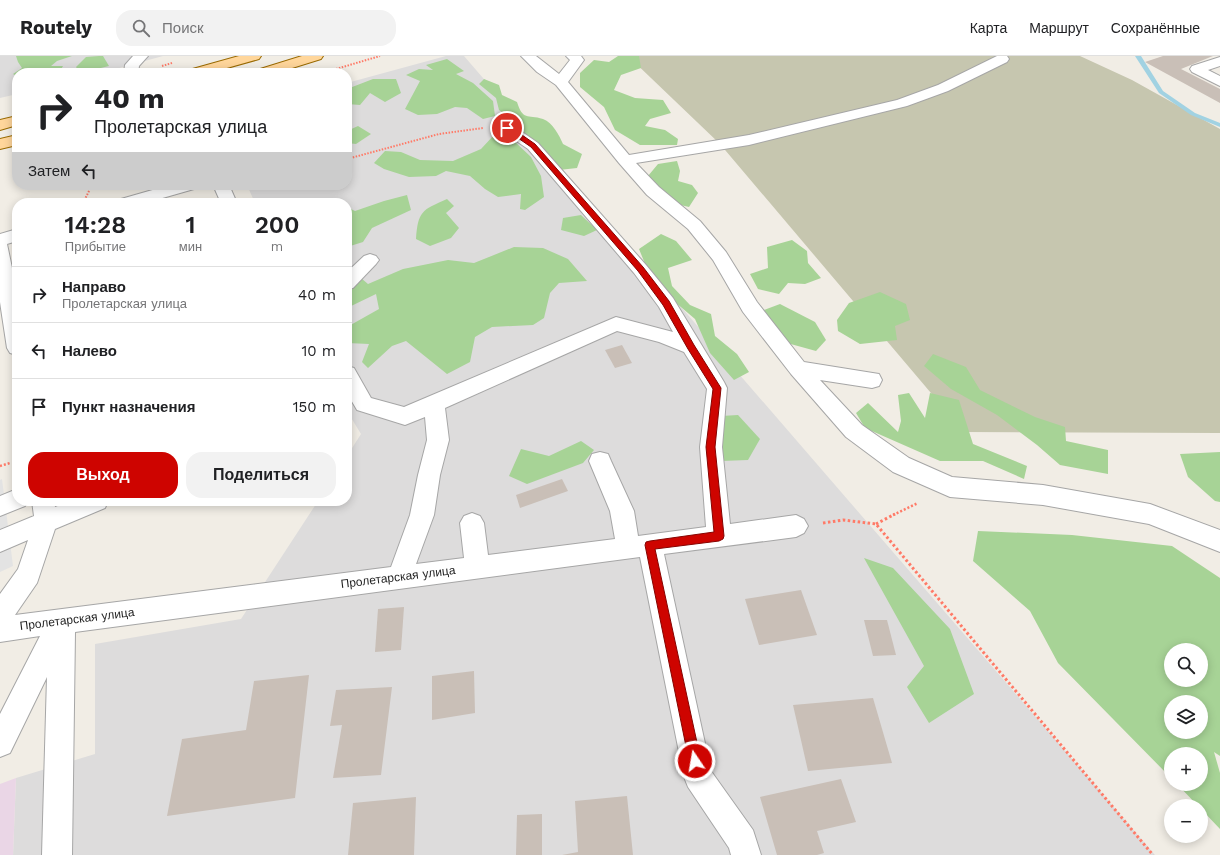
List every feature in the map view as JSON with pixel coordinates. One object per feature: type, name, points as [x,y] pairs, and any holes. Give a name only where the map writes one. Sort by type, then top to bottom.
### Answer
[{"type":"main road","points":[[212,68],[254,56]]},
{"type":"main road","points":[[278,68],[316,56]]},
{"type":"main road","points":[[0,125],[12,121]]},
{"type":"main road","points":[[0,144],[12,141]]},
{"type":"street","points":[[132,68],[132,65],[141,56]]},
{"type":"street","points":[[528,56],[542,69],[561,82],[625,160],[653,191],[694,225],[716,251],[750,307],[798,369],[854,431],[901,465],[950,487],[1043,495],[1150,514],[1220,541]]},
{"type":"street","points":[[561,82],[577,60],[573,56]]},
{"type":"street","points":[[625,160],[749,140],[902,103],[943,88],[1002,59]]},
{"type":"street","points":[[1220,61],[1197,69],[1220,82]]},
{"type":"street","points":[[507,128],[533,146],[558,176],[578,196],[620,244],[666,303],[691,347],[717,388],[710,447],[719,536]]},
{"type":"street","points":[[144,198],[171,190]]},
{"type":"street","points":[[12,239],[0,247],[12,339]]},
{"type":"street","points":[[352,278],[370,260]]},
{"type":"street","points":[[352,383],[364,404],[405,416],[616,324],[663,336],[691,347]]},
{"type":"street","points":[[798,369],[872,380]]},
{"type":"street","points":[[399,577],[422,515],[428,474],[438,440],[434,404]]},
{"type":"street","points":[[600,461],[639,546],[698,777],[742,840],[746,855]]},
{"type":"street","points":[[0,506],[12,501]]},
{"type":"street","points":[[0,541],[44,512],[73,506]]},
{"type":"street","points":[[0,615],[28,575],[44,512]]},
{"type":"street","points":[[472,523],[476,568]]},
{"type":"street","name":"Пролетарская улица","points":[[0,629],[796,526]]},
{"type":"street","points":[[0,743],[62,620]]},
{"type":"street","points":[[57,855],[62,620]]},
{"type":"path","points":[[341,68],[380,56]]},
{"type":"path","points":[[158,67],[173,62]]},
{"type":"path","points":[[352,158],[439,134],[477,128],[507,128]]},
{"type":"path","points":[[0,466],[10,463]]},
{"type":"path","points":[[796,526],[843,520],[876,524],[950,487]]},
{"type":"path","points":[[876,524],[1153,855]]},
{"type":"shaded area","points":[[0,56],[163,56],[119,68],[12,68],[12,95],[0,98]]},
{"type":"shaded area","points":[[446,56],[464,56],[1155,855],[13,855],[16,778],[95,754],[95,644],[241,619],[315,506],[352,506],[352,448],[361,434],[352,419],[352,198],[253,198],[249,190],[352,190],[352,82]]},
{"type":"shaded area","points":[[628,56],[1080,56],[1132,80],[1220,129],[1220,433],[964,432],[720,144]]},
{"type":"shaded area","points":[[2,479],[13,566],[0,572],[0,480]]},
{"type":"shaded area","points":[[16,778],[13,855],[0,855],[0,784]]},
{"type":"green space","points":[[16,56],[72,56],[57,61],[51,66],[63,66],[62,68],[22,68]]},
{"type":"green space","points":[[103,56],[109,66],[101,68],[77,68],[86,57]]},
{"type":"green space","points":[[618,56],[639,56],[641,68],[621,75],[614,90],[635,98],[663,100],[671,113],[650,119],[645,126],[665,130],[678,139],[677,145],[640,145],[615,130],[604,107],[580,87],[580,73],[594,60],[609,62]]},
{"type":"green space","points":[[447,59],[464,71],[456,74],[473,83],[493,101],[495,116],[483,119],[467,108],[455,107],[437,114],[418,115],[405,109],[420,81],[406,75],[419,69],[433,70],[426,65]]},
{"type":"green space","points":[[373,79],[396,79],[401,93],[385,102],[370,93],[360,105],[352,104],[352,87]]},
{"type":"green space","points":[[484,79],[499,85],[502,95],[517,102],[521,112],[526,116],[543,119],[550,123],[563,144],[582,154],[577,168],[559,170],[508,127],[509,117],[499,110],[496,98],[479,84]]},
{"type":"green space","points":[[358,126],[371,134],[356,144],[352,144],[352,129]]},
{"type":"green space","points":[[494,135],[513,140],[531,157],[541,176],[544,197],[525,210],[520,209],[521,194],[498,197],[485,189],[470,176],[446,171],[436,176],[409,177],[384,169],[374,163],[385,151],[401,152],[420,160],[453,161],[481,149]]},
{"type":"green space","points":[[677,161],[680,171],[678,181],[692,185],[698,193],[689,207],[672,203],[648,176],[658,164]]},
{"type":"green space","points":[[407,195],[411,210],[372,228],[363,242],[352,245],[352,210],[355,211]]},
{"type":"green space","points":[[447,199],[454,206],[446,213],[459,228],[451,238],[430,246],[416,239],[418,222],[423,213],[432,206]]},
{"type":"green space","points":[[581,215],[597,230],[584,236],[561,230],[563,218]]},
{"type":"green space","points":[[661,234],[676,241],[692,260],[668,268],[672,286],[690,305],[711,314],[715,336],[737,354],[749,372],[734,380],[710,353],[695,319],[675,302],[650,276],[639,249]]},
{"type":"green space","points":[[792,240],[807,251],[808,263],[821,278],[805,284],[788,283],[779,294],[758,289],[750,274],[768,268],[767,247]]},
{"type":"green space","points":[[514,247],[543,248],[568,259],[587,281],[559,283],[550,293],[544,318],[533,325],[492,327],[475,337],[470,362],[447,374],[406,341],[392,346],[368,368],[362,362],[369,344],[352,343],[352,324],[379,309],[376,294],[352,306],[352,270],[368,284],[403,269],[448,260],[474,263]]},
{"type":"green space","points":[[880,292],[906,304],[910,320],[895,326],[897,340],[860,344],[838,331],[837,320],[849,303]]},
{"type":"green space","points":[[780,304],[815,322],[826,340],[816,351],[787,343],[769,325],[764,310]]},
{"type":"green space","points":[[933,354],[966,367],[980,390],[1035,417],[1065,427],[1066,441],[1108,450],[1108,474],[1060,465],[1037,445],[997,415],[951,389],[924,366]]},
{"type":"green space","points":[[909,393],[925,418],[930,393],[959,400],[973,444],[1027,466],[1024,479],[983,461],[940,461],[865,428],[856,413],[868,403],[898,432],[901,421],[898,395]]},
{"type":"green space","points":[[738,415],[760,439],[748,460],[721,461],[721,416]]},
{"type":"green space","points":[[581,441],[594,450],[583,463],[527,484],[509,476],[521,449],[549,456]]},
{"type":"green space","points":[[1220,452],[1220,502],[1215,501],[1188,477],[1180,454]]},
{"type":"green space","points":[[978,531],[1072,535],[1172,546],[1220,578],[1220,756],[1214,752],[1220,773],[1220,829],[1208,816],[1208,799],[1191,799],[1184,791],[1208,791],[1208,747],[1164,747],[1164,771],[1058,663],[1030,611],[973,561]]},
{"type":"green space","points":[[864,558],[893,568],[950,629],[974,694],[929,723],[907,687],[924,666]]},
{"type":"building","points":[[1163,56],[1213,56],[1181,69],[1220,89],[1220,103],[1145,62]]},
{"type":"building","points":[[622,345],[632,363],[615,368],[605,350]]},
{"type":"building","points":[[562,479],[568,491],[520,508],[516,495]]},
{"type":"building","points":[[801,590],[817,635],[759,645],[745,599]]},
{"type":"building","points":[[404,607],[401,650],[375,652],[378,609]]},
{"type":"building","points":[[864,620],[887,620],[896,655],[873,656]]},
{"type":"building","points":[[474,671],[475,713],[432,720],[432,676]]},
{"type":"building","points":[[309,675],[295,798],[167,816],[182,739],[246,730],[254,681]]},
{"type":"building","points":[[392,687],[381,775],[333,778],[342,725],[330,726],[336,690]]},
{"type":"building","points":[[873,698],[892,763],[808,771],[793,705]]},
{"type":"building","points":[[841,779],[856,822],[817,831],[824,853],[817,855],[777,855],[760,797]]},
{"type":"building","points":[[627,796],[633,855],[562,855],[578,852],[575,801]]},
{"type":"building","points":[[416,797],[414,855],[348,855],[353,803]]},
{"type":"building","points":[[542,814],[542,855],[516,855],[517,815]]},
{"type":"waterway","points":[[1138,56],[1161,92],[1193,114],[1220,125]]},
{"type":"route","points":[[507,128],[533,146],[558,176],[578,196],[620,244],[666,303],[691,347],[717,388],[710,447],[719,536],[650,545],[695,761]]}]
